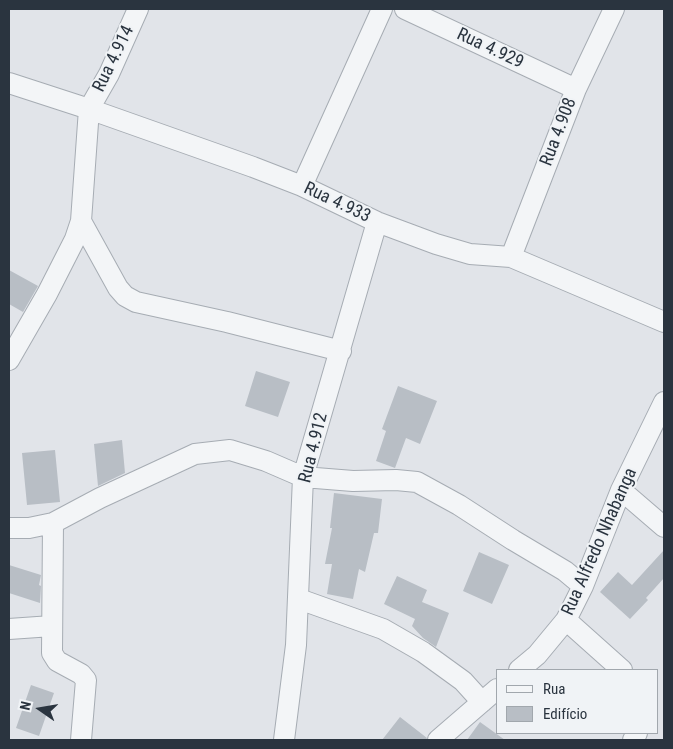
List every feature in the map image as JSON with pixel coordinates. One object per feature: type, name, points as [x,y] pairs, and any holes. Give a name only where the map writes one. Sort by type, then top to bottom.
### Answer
[{"type":"street","name":"Rua 4.914","points":[[89,109],[110,74],[138,9]]},
{"type":"street","points":[[302,186],[382,9]]},
{"type":"street","name":"Rua 4.929","points":[[405,9],[576,89]]},
{"type":"street","name":"Rua 4.908","points":[[511,257],[576,89],[614,9]]},
{"type":"street","name":"Rua 4.933","points":[[9,83],[253,167],[302,186],[377,222],[436,244],[470,254],[511,257],[664,322]]},
{"type":"street","points":[[9,360],[75,239],[81,221],[89,109]]},
{"type":"street","points":[[81,221],[118,288],[125,296],[136,302],[227,322],[341,351]]},
{"type":"street","name":"Rua 4.912","points":[[284,740],[296,645],[303,477],[377,222]]},
{"type":"street","name":"Rua Alfredo Nhabanga","points":[[520,669],[537,655],[566,620],[583,586],[621,490],[664,402]]},
{"type":"street","points":[[9,528],[29,528],[53,523],[100,498],[195,454],[230,450],[266,461],[303,477],[353,481],[396,480],[417,482],[459,505],[566,571],[583,586]]},
{"type":"street","points":[[621,490],[664,527]]},
{"type":"street","points":[[53,523],[52,653],[57,661],[81,674],[86,680],[81,740]]},
{"type":"street","points":[[299,599],[383,629],[423,652],[489,696],[438,740]]},
{"type":"street","points":[[566,620],[621,669]]},
{"type":"street","points":[[9,629],[52,626]]},
{"type":"building","points":[[9,270],[38,286],[23,312],[9,304]]},
{"type":"building","points":[[256,371],[290,382],[278,417],[245,406]]},
{"type":"building","points":[[398,386],[437,401],[420,444],[406,438],[395,468],[376,461],[386,431],[382,429]]},
{"type":"building","points":[[122,440],[125,473],[98,486],[94,444]]},
{"type":"building","points":[[55,450],[60,502],[27,505],[22,453]]},
{"type":"building","points":[[334,493],[382,499],[378,533],[374,533],[365,572],[359,569],[353,599],[327,594],[332,564],[325,564],[332,528],[330,528]]},
{"type":"building","points":[[664,550],[664,578],[646,598],[648,600],[630,619],[600,592],[618,572],[632,585]]},
{"type":"building","points":[[479,552],[509,565],[492,604],[463,591]]},
{"type":"building","points":[[9,565],[41,575],[39,585],[41,586],[40,603],[9,593]]},
{"type":"building","points":[[397,576],[427,590],[422,602],[449,613],[436,647],[423,638],[412,626],[415,619],[384,604]]},
{"type":"building","points":[[31,685],[54,693],[39,736],[16,728]]},
{"type":"building","points":[[400,717],[427,738],[426,740],[382,740]]},
{"type":"building","points":[[480,722],[505,740],[467,740]]}]
